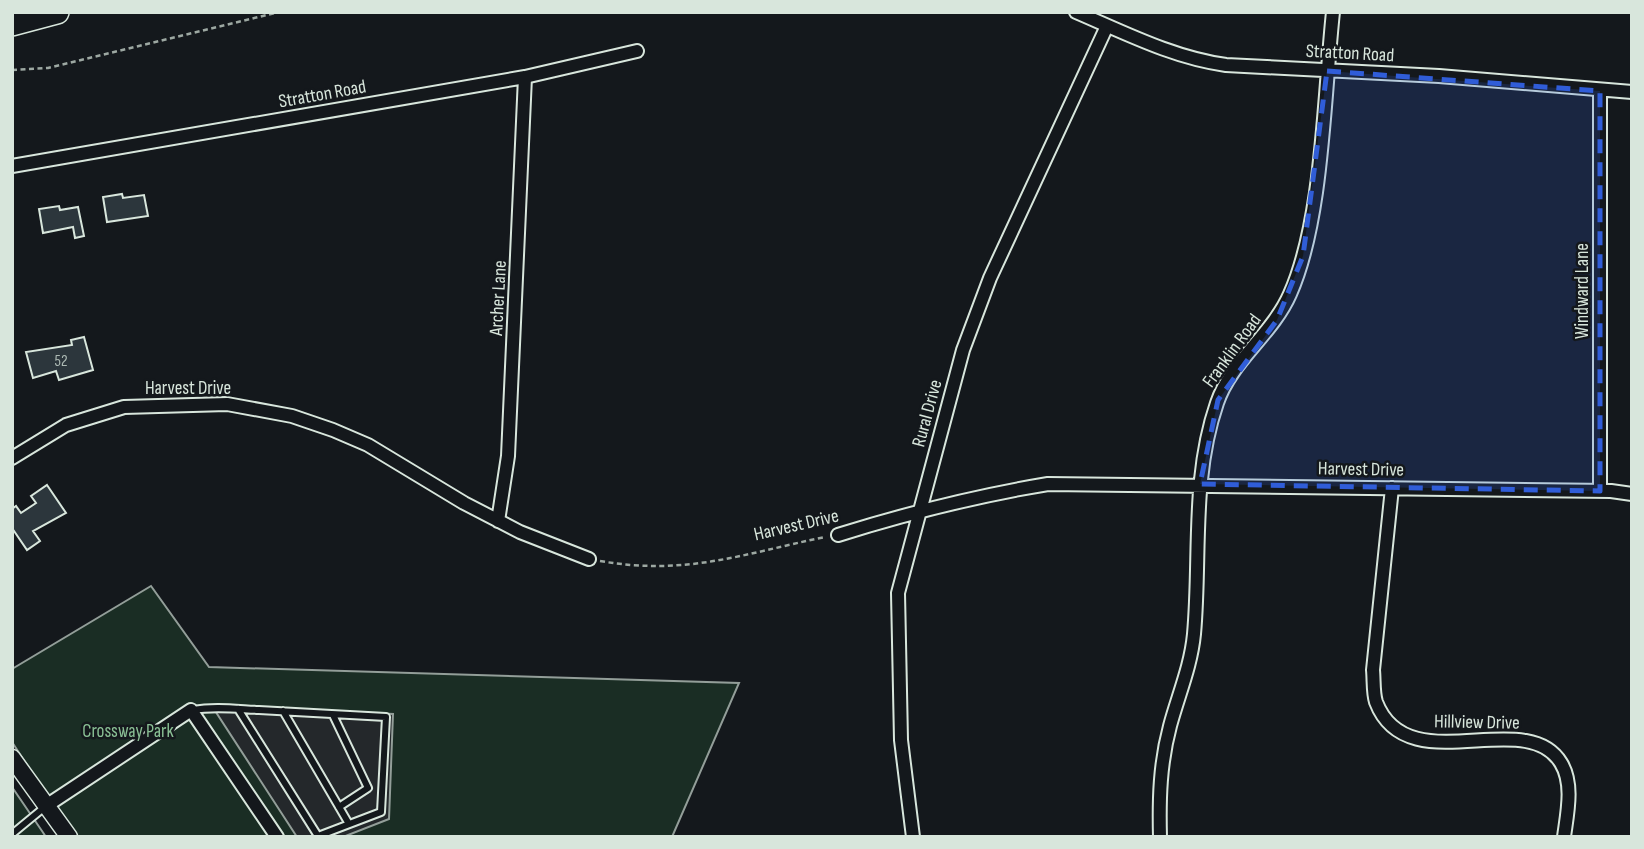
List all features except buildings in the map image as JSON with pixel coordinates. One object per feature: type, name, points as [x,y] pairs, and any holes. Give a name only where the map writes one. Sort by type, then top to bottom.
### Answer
[{"type":"highway","points":[[12,16],[41,12]]},
{"type":"highway","points":[[12,24],[57,12]]},
{"type":"street","name":"Stratton Road","points":[[1076,12],[1201,62],[1632,92]]},
{"type":"street","name":"Franklin Road","points":[[1160,837],[1161,771],[1194,636],[1201,464],[1217,400],[1239,365],[1277,320],[1291,293],[1303,256],[1314,199],[1333,12]]},
{"type":"street","name":"Rural Drive","points":[[913,837],[901,740],[898,593],[962,351],[990,278],[1107,26]]},
{"type":"street","name":"Stratton Road","points":[[12,166],[526,77],[637,51]]},
{"type":"street","name":"Archer Lane","points":[[498,521],[508,456],[526,77]]},
{"type":"street","name":"Windward Lane","points":[[1600,90],[1600,491]]},
{"type":"street","name":"Harvest Drive","points":[[12,458],[66,425],[124,407],[227,404],[292,416],[368,445],[498,521],[589,559]]},
{"type":"street","name":"Harvest Drive","points":[[838,535],[919,509],[1048,484],[1200,484],[1600,491],[1632,494]]},
{"type":"street","name":"Hillview Drive","points":[[1392,488],[1373,670],[1375,700],[1396,731],[1417,739],[1448,742],[1528,741],[1549,751],[1561,762],[1567,781],[1564,837]]},
{"type":"street","points":[[46,806],[191,710],[276,837]]},
{"type":"street","points":[[12,758],[69,837]]},
{"type":"lane","points":[[191,710],[238,709],[386,717],[381,812],[318,835],[238,709]]},
{"type":"lane","points":[[283,711],[349,824]]},
{"type":"lane","points":[[333,715],[368,788],[339,807]]},
{"type":"lane","points":[[12,834],[46,806]]},
{"type":"path","points":[[12,70],[48,68],[279,12]]},
{"type":"path","name":"Harvest Drive","points":[[589,559],[669,568],[714,563],[838,535]]},
{"type":"highlighted area","points":[[1327,71],[1600,91],[1600,491],[1200,484],[1218,400],[1277,320],[1303,256]]},
{"type":"green space","name":"Crossway Park","points":[[151,586],[209,667],[739,683],[672,837],[74,837],[12,742],[12,669]]},
{"type":"green space","points":[[12,787],[42,831],[46,837],[12,837]]},
{"type":"shaded area","points":[[212,706],[393,714],[389,819],[343,837],[297,837]]}]
